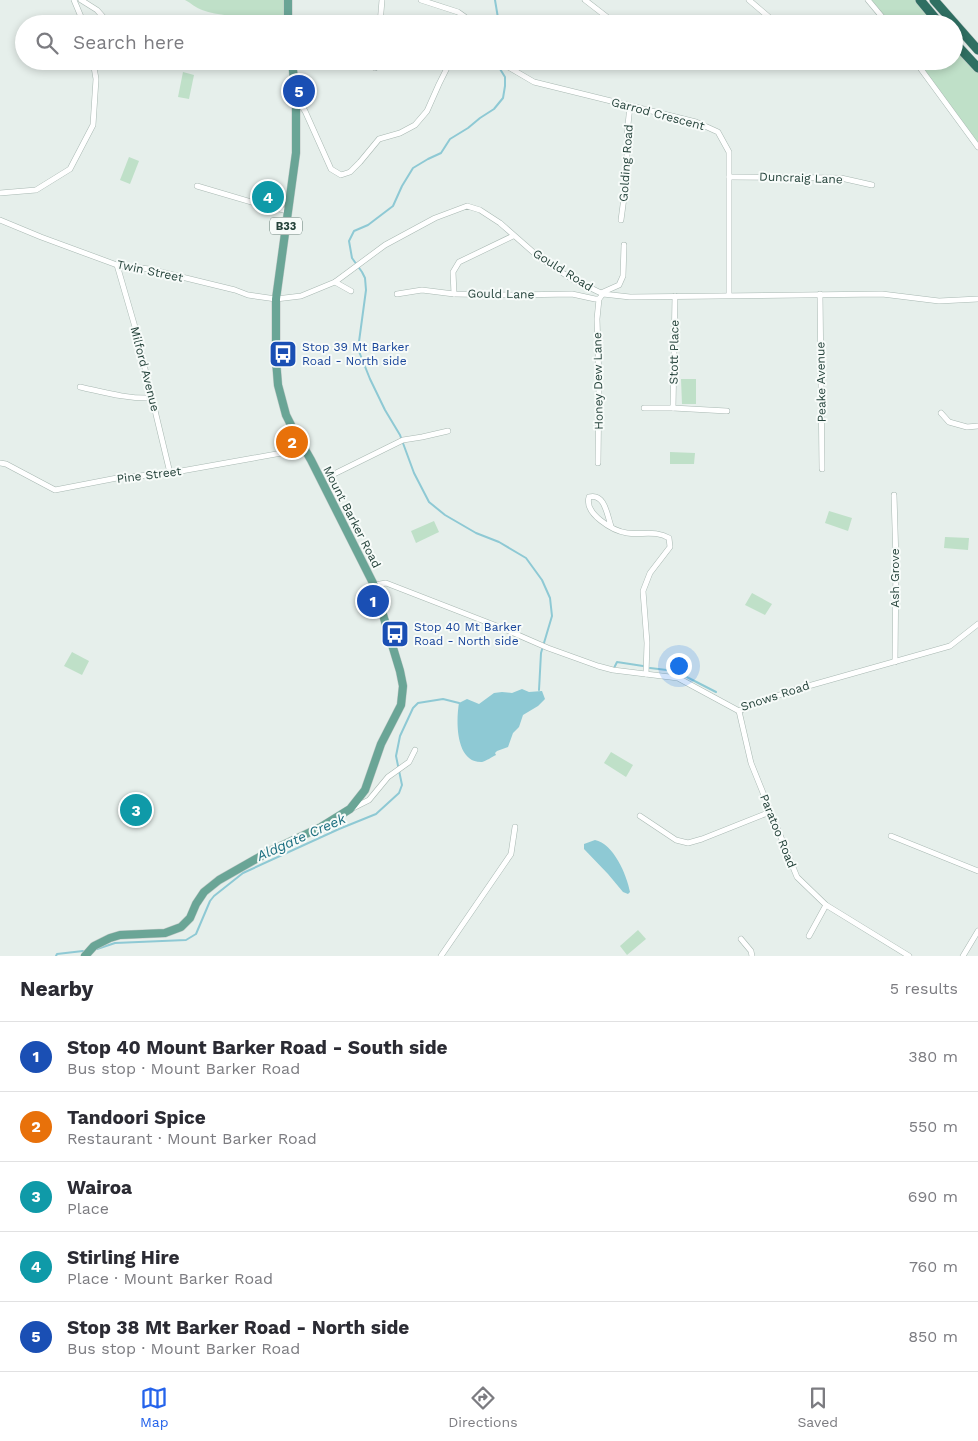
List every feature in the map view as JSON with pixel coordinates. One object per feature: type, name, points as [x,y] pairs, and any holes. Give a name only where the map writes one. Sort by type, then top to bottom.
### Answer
[{"type":"highway","points":[[920,0],[932,15]]},
{"type":"highway","points":[[934,0],[947,15]]},
{"type":"highway","points":[[963,33],[978,50]]},
{"type":"highway","points":[[963,52],[978,68]]},
{"type":"main road","points":[[288,0],[288,15]]},
{"type":"main road","name":"Mount Barker Road","points":[[85,956],[94,946],[110,938],[166,932],[181,927],[190,918],[204,892],[219,880],[270,851],[321,827],[350,809],[365,790],[381,744],[401,705],[403,686],[394,646],[374,585],[286,415],[278,384],[276,300],[296,152],[296,98],[293,70]]},
{"type":"street","points":[[74,0],[80,15]]},
{"type":"street","points":[[81,0],[101,15]]},
{"type":"street","points":[[381,15],[382,0]]},
{"type":"street","points":[[421,0],[462,15]]},
{"type":"street","points":[[585,0],[604,15]]},
{"type":"street","points":[[749,0],[766,15]]},
{"type":"street","points":[[868,0],[880,15]]},
{"type":"street","points":[[0,193],[36,190],[70,169],[93,125],[96,79],[94,70]]},
{"type":"street","points":[[296,98],[304,110],[331,168],[341,175],[350,172],[379,139],[400,133],[415,125],[427,111],[446,70]]},
{"type":"street","name":"Garrod Crescent","points":[[513,70],[534,82],[696,122],[718,132],[729,152],[729,295]]},
{"type":"street","points":[[922,70],[978,147]]},
{"type":"street","name":"Golding Road","points":[[621,220],[627,175],[627,134],[630,106]]},
{"type":"street","name":"Duncraig Lane","points":[[729,177],[841,178],[872,185]]},
{"type":"street","points":[[197,186],[288,211]]},
{"type":"street","name":"Gould Road","points":[[276,300],[301,296],[335,282],[385,245],[435,218],[467,206],[480,210],[500,223],[540,259],[601,296],[882,294],[940,301],[978,299]]},
{"type":"street","name":"Twin Street","points":[[0,220],[117,265],[150,269],[248,295],[276,300]]},
{"type":"street","points":[[454,294],[453,272],[459,262],[513,236]]},
{"type":"street","points":[[601,296],[618,285],[623,276],[624,245]]},
{"type":"street","name":"Milford Avenue","points":[[117,265],[135,327],[170,473]]},
{"type":"street","points":[[335,282],[352,291]]},
{"type":"street","name":"Gould Lane","points":[[397,294],[422,290],[454,294],[572,294],[595,299],[601,296]]},
{"type":"street","name":"Peake Avenue","points":[[820,294],[822,469]]},
{"type":"street","name":"Honey Dew Lane","points":[[598,463],[599,381],[597,319],[601,296]]},
{"type":"street","name":"Stott Place","points":[[672,408],[675,296]]},
{"type":"street","points":[[80,387],[115,395],[152,398]]},
{"type":"street","points":[[644,408],[727,411]]},
{"type":"street","points":[[941,413],[949,422],[967,428],[978,426]]},
{"type":"street","points":[[332,475],[401,441],[448,431]]},
{"type":"street","name":"Pine Street","points":[[0,463],[6,464],[56,490],[117,478],[170,473],[304,449]]},
{"type":"street","name":"Ash Grove","points":[[894,495],[896,561],[895,662]]},
{"type":"street","points":[[611,526],[600,498],[589,497],[588,503],[597,518],[618,531],[661,534],[669,538],[670,547],[650,573],[643,591],[647,643],[646,674]]},
{"type":"street","name":"Snows Road","points":[[374,585],[386,583],[502,628],[540,645],[613,670],[678,678],[714,696],[738,711],[786,692],[950,646],[978,624]]},
{"type":"street","name":"Paratoo Road","points":[[738,711],[751,763],[797,877],[826,905],[909,956]]},
{"type":"street","points":[[350,809],[369,800],[388,777],[409,762],[415,750]]},
{"type":"street","points":[[640,816],[676,840],[688,843],[770,812]]},
{"type":"street","points":[[441,956],[511,854],[515,827]]},
{"type":"street","points":[[891,836],[978,871]]},
{"type":"street","points":[[809,936],[826,905]]},
{"type":"street","points":[[963,956],[978,932]]},
{"type":"street","points":[[741,939],[751,951],[752,956]]},
{"type":"green space","points":[[185,0],[288,0],[287,15],[223,15],[198,8]]},
{"type":"green space","points":[[868,0],[920,0],[932,15],[881,15]]},
{"type":"green space","points":[[963,52],[978,68],[978,142],[976,144],[923,70],[963,70]]},
{"type":"green space","points":[[183,72],[194,75],[189,99],[178,97]]},
{"type":"green space","points":[[129,157],[139,161],[130,184],[120,180]]},
{"type":"green space","points":[[681,379],[696,379],[696,404],[682,404]]},
{"type":"green space","points":[[670,452],[695,453],[694,464],[670,464]]},
{"type":"green space","points":[[829,511],[852,518],[848,531],[825,523]]},
{"type":"green space","points":[[434,521],[439,532],[416,543],[411,531]]},
{"type":"green space","points":[[945,537],[969,538],[968,550],[944,548]]},
{"type":"green space","points":[[752,593],[772,604],[765,615],[745,605]]},
{"type":"green space","points":[[72,652],[89,661],[82,675],[64,666]]},
{"type":"green space","points":[[611,752],[633,765],[626,777],[604,763]]},
{"type":"green space","points":[[638,930],[646,939],[627,955],[620,946]]},
{"type":"water","points":[[522,689],[529,692],[542,691],[545,699],[538,706],[523,715],[508,747],[497,751],[496,755],[482,762],[467,756],[459,739],[459,703],[467,699],[479,704],[494,693],[512,693]]},
{"type":"water","points":[[595,840],[602,842],[608,847],[618,861],[628,885],[630,892],[628,894],[623,892],[584,849],[584,844]]},
{"type":"waterway","points":[[495,0],[498,15]]},
{"type":"waterway","points":[[501,70],[505,77],[503,98],[494,109],[450,139],[441,153],[413,168],[393,206],[368,225],[354,231],[349,241],[352,258],[365,278],[366,290],[358,349],[385,410],[400,435],[414,473],[429,502],[445,515],[476,533],[499,542],[526,558],[542,580],[550,598],[552,616],[541,653],[539,690]]},
{"type":"waterway","points":[[614,668],[617,662],[643,666]]},
{"type":"waterway","points":[[650,668],[675,671],[716,692]]},
{"type":"waterway","name":"Aldgate Creek","points":[[97,949],[115,943],[186,940],[196,934],[214,896],[243,873],[376,814],[399,793],[402,785],[396,756],[400,736],[413,708],[418,703],[443,699],[459,703]]},
{"type":"waterway","name":"Aldgate Creek","points":[[56,956],[57,954],[83,951]]},
{"type":"place","name":"Stop 38 Mt Barker Road - North side","points":[[299,91]]},
{"type":"place","name":"Stirling Hire","points":[[268,197]]},
{"type":"place","name":"Stop 39 Mt Barker Road - North side","points":[[283,354]]},
{"type":"place","name":"Tandoori Spice","points":[[292,442]]},
{"type":"place","name":"Stop 40 Mount Barker Road - South side","points":[[373,601]]},
{"type":"place","name":"Stop 40 Mt Barker Road - North side","points":[[395,634]]},
{"type":"place","name":"Wairoa","points":[[136,810]]}]
